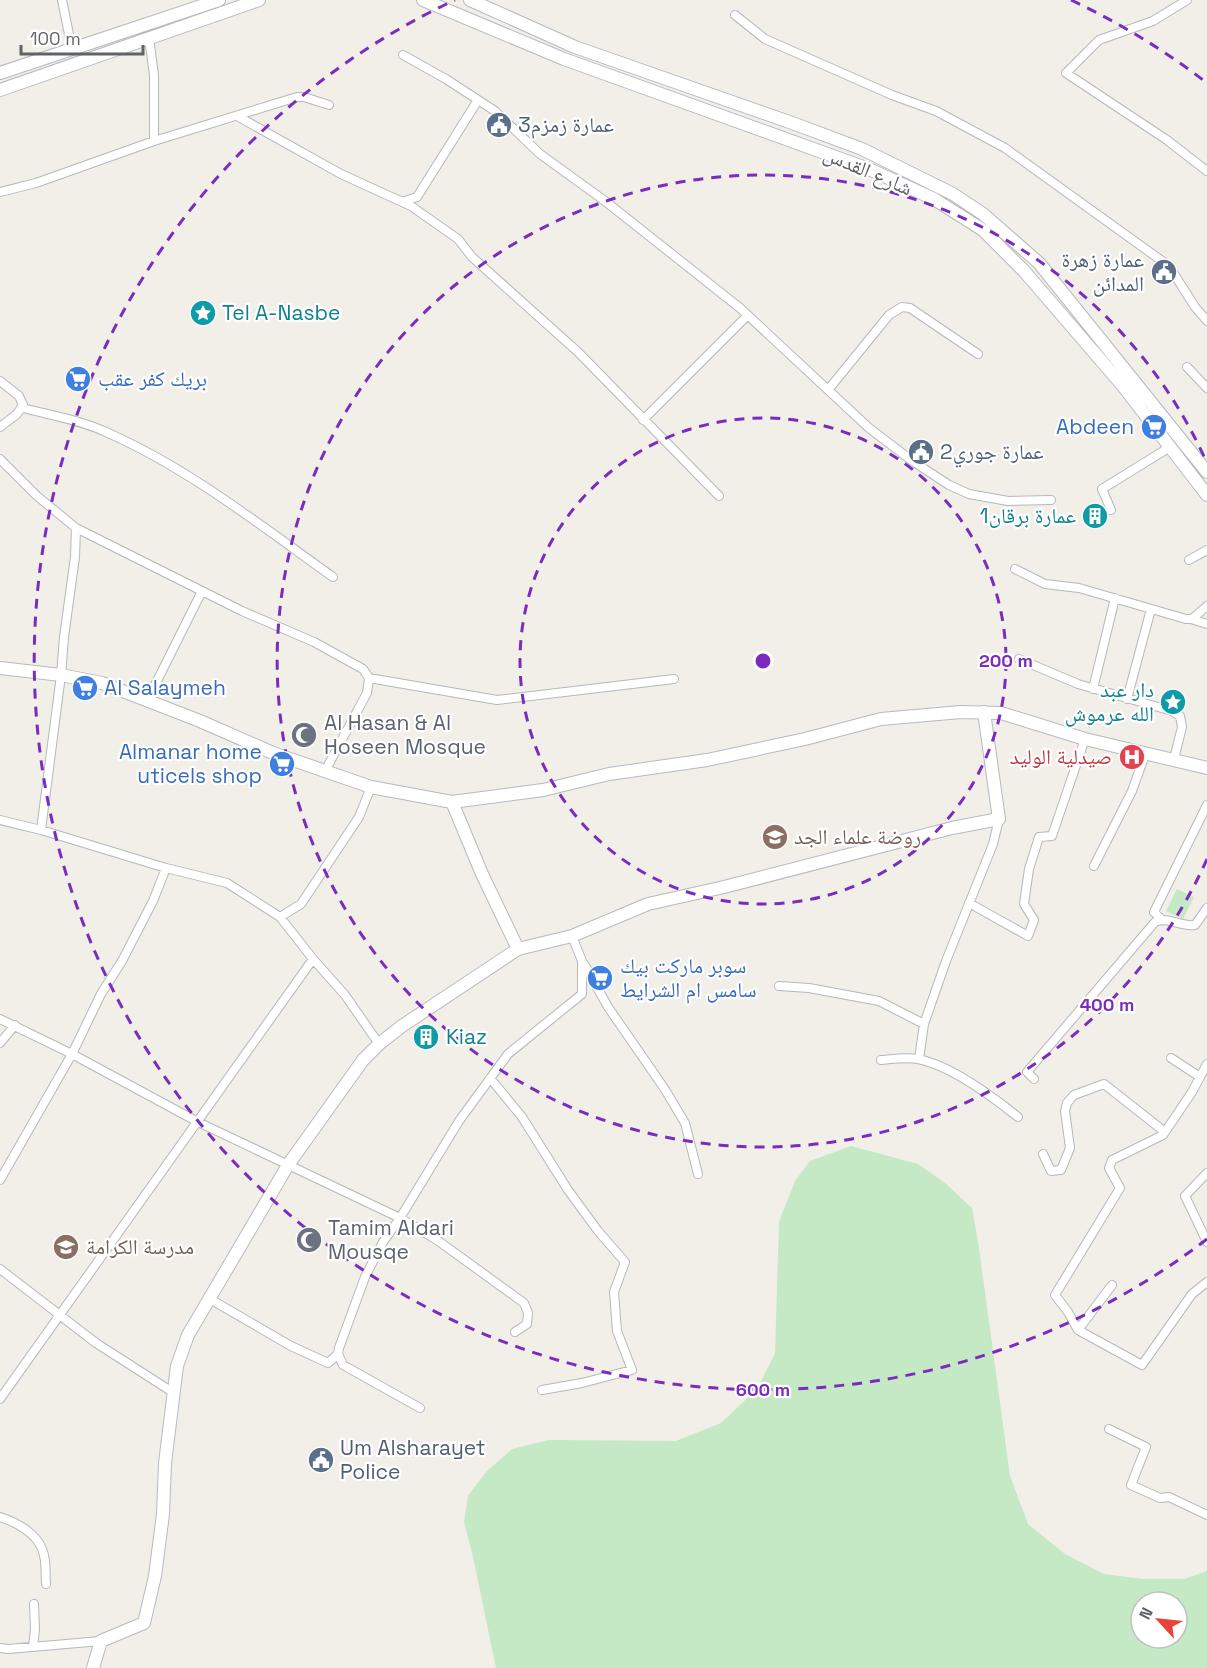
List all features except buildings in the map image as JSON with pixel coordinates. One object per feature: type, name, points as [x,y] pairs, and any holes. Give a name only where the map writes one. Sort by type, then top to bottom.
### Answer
[{"type":"street","points":[[62,0],[74,64]]},
{"type":"street","points":[[0,90],[260,0]]},
{"type":"street","name":"شارع القدس","points":[[423,0],[564,59],[869,169],[934,199],[982,230],[1047,298],[1123,386],[1207,495]]},
{"type":"street","name":"شارع القدس","points":[[470,0],[575,47],[862,149],[935,183],[968,204],[983,214],[1039,263],[1207,472]]},
{"type":"street","points":[[1186,0],[1153,21],[1099,40],[1066,73],[1167,140],[1207,171]]},
{"type":"street","points":[[0,74],[214,1]]},
{"type":"street","points":[[735,15],[765,39],[891,95],[936,111],[1005,148],[1169,266],[1195,307],[1207,321]]},
{"type":"street","points":[[149,38],[154,75],[154,141]]},
{"type":"street","points":[[564,59],[575,47]]},
{"type":"street","points":[[403,56],[446,79],[495,111],[540,154],[605,201],[747,316],[869,428],[949,485],[969,494],[1008,501],[1051,500]]},
{"type":"street","points":[[0,192],[36,183],[154,141],[297,98],[304,97],[329,105]]},
{"type":"street","points":[[402,202],[417,197],[478,100]]},
{"type":"street","points":[[237,116],[341,174],[411,206],[458,239],[472,257],[578,352],[719,496]]},
{"type":"street","points":[[828,390],[889,315],[902,306],[910,308],[978,354]]},
{"type":"street","points":[[643,420],[747,316]]},
{"type":"street","points":[[1187,367],[1207,388]]},
{"type":"street","points":[[0,381],[23,402],[23,408],[0,427]]},
{"type":"street","points":[[23,408],[105,431],[150,454],[218,495],[333,577]]},
{"type":"street","points":[[1112,510],[1102,489],[1170,447]]},
{"type":"street","points":[[0,459],[37,496],[75,528],[242,611],[314,642],[363,669],[369,678],[367,693],[326,771]]},
{"type":"street","points":[[41,830],[75,557],[75,528]]},
{"type":"street","points":[[1189,560],[1207,550]]},
{"type":"street","points":[[1015,569],[1045,584],[1079,588],[1207,624]]},
{"type":"street","points":[[147,701],[202,591]]},
{"type":"street","points":[[1093,689],[1115,598]]},
{"type":"street","points":[[1191,619],[1207,606]]},
{"type":"street","points":[[1127,699],[1151,609]]},
{"type":"street","points":[[1019,659],[1078,684],[1172,711],[1180,716],[1182,727],[1174,759]]},
{"type":"street","points":[[0,668],[61,675],[102,683],[200,721],[273,753],[371,788],[452,802],[543,790],[609,774],[707,760],[805,739],[881,719],[961,712],[1001,713],[1085,739],[1207,768]]},
{"type":"street","points":[[369,678],[497,700],[674,679]]},
{"type":"street","points":[[918,1059],[924,1024],[993,844],[999,819],[984,712]]},
{"type":"street","points":[[969,903],[1028,936],[1034,920],[1024,904],[1029,869],[1038,837],[1052,836],[1085,739]]},
{"type":"street","points":[[1095,866],[1132,791],[1146,752]]},
{"type":"street","points":[[280,916],[301,904],[358,817],[371,788]]},
{"type":"street","points":[[452,802],[482,874],[518,950]]},
{"type":"street","points":[[1207,806],[1154,912],[1161,919],[1186,927],[1195,925],[1207,908]]},
{"type":"street","points":[[0,1648],[101,1641],[144,1623],[163,1514],[165,1463],[177,1366],[188,1335],[288,1165],[363,1060],[379,1044],[456,988],[518,950],[572,936],[648,904],[952,828],[999,819]]},
{"type":"street","points":[[0,820],[166,868],[227,883],[280,916],[313,959],[345,995],[379,1044]]},
{"type":"street","points":[[0,1180],[72,1054],[101,994],[122,961],[153,901],[166,868]]},
{"type":"street","points":[[1034,1079],[1027,1072],[1155,922],[1161,919]]},
{"type":"street","points":[[572,936],[582,961],[608,1007],[664,1088],[685,1124],[698,1174]]},
{"type":"street","points":[[0,1399],[313,959]]},
{"type":"street","points":[[420,1408],[346,1368],[338,1354],[343,1335],[383,1242],[459,1121],[508,1054],[582,994],[582,961]]},
{"type":"street","points":[[779,986],[809,988],[879,1001],[924,1024]]},
{"type":"street","points":[[0,1019],[72,1054],[198,1122],[354,1194],[437,1240],[525,1303],[528,1313],[527,1324],[515,1332]]},
{"type":"street","points":[[0,1043],[15,1025]]},
{"type":"street","points":[[1171,1058],[1200,1077]]},
{"type":"street","points":[[881,1060],[918,1059],[948,1071],[990,1095],[1018,1117]]},
{"type":"street","points":[[1207,1064],[1163,1135],[1110,1163],[1109,1168],[1120,1188],[1054,1295],[1068,1312],[1078,1330],[1142,1365],[1192,1294],[1207,1282]]},
{"type":"street","points":[[490,1078],[522,1117],[568,1190],[598,1231],[625,1262],[614,1292],[617,1331],[632,1370],[582,1383],[542,1390]]},
{"type":"street","points":[[1043,1154],[1051,1171],[1061,1170],[1070,1148],[1065,1111],[1068,1103],[1074,1095],[1104,1084],[1165,1132]]},
{"type":"street","points":[[1207,1173],[1185,1196],[1207,1242]]},
{"type":"street","points":[[0,1269],[96,1343],[174,1393]]},
{"type":"street","points":[[1078,1330],[1112,1285]]},
{"type":"street","points":[[210,1299],[291,1346],[328,1363],[338,1354]]},
{"type":"street","points":[[1109,1429],[1146,1447],[1131,1485],[1160,1498],[1169,1497],[1207,1515]]},
{"type":"street","points":[[0,1517],[30,1533],[42,1547],[46,1584]]},
{"type":"street","points":[[33,1604],[35,1629],[33,1647]]},
{"type":"street","points":[[93,1668],[101,1641]]},
{"type":"green space","points":[[1177,889],[1194,897],[1183,919],[1166,911]]},
{"type":"green space","points":[[851,1146],[918,1164],[945,1183],[972,1208],[1010,1476],[1028,1524],[1065,1554],[1104,1574],[1142,1579],[1184,1579],[1207,1571],[1207,1668],[496,1668],[464,1522],[468,1496],[486,1472],[512,1449],[549,1440],[676,1441],[721,1423],[757,1389],[775,1354],[779,1222],[795,1181],[810,1161]]},
{"type":"place","name":"عمارة زمزم3","points":[[499,125]]},
{"type":"place","name":"عمارة زهرة المدائن","points":[[1164,272]]},
{"type":"place","name":"Tel A-Nasbe","points":[[203,313]]},
{"type":"place","name":"بريك كفر عقب","points":[[78,379]]},
{"type":"place","name":"Abdeen","points":[[1154,427]]},
{"type":"place","name":"عمارة جوري2","points":[[921,452]]},
{"type":"place","name":"1عمارة برقان","points":[[1095,516]]},
{"type":"place","name":"Al Salaymeh","points":[[85,688]]},
{"type":"place","name":"دار عبد الله عرموش","points":[[1173,702]]},
{"type":"place","name":"Al Hasan & Al Hoseen Mosque","points":[[304,735]]},
{"type":"place","name":"صيدلية الوليد","points":[[1132,757]]},
{"type":"place","name":"Almanar home uticels shop","points":[[282,764]]},
{"type":"place","name":"روضة علماء الجد","points":[[775,837]]},
{"type":"place","name":"سوبر ماركت بيك سامس ام الشرايط","points":[[600,978]]},
{"type":"place","name":"Kiaz","points":[[426,1037]]},
{"type":"place","name":"Tamim Aldari Mousqe","points":[[309,1240]]},
{"type":"place","name":"مدرسة الكرامة","points":[[66,1247]]},
{"type":"place","name":"Um Alsharayet Police","points":[[321,1460]]}]
